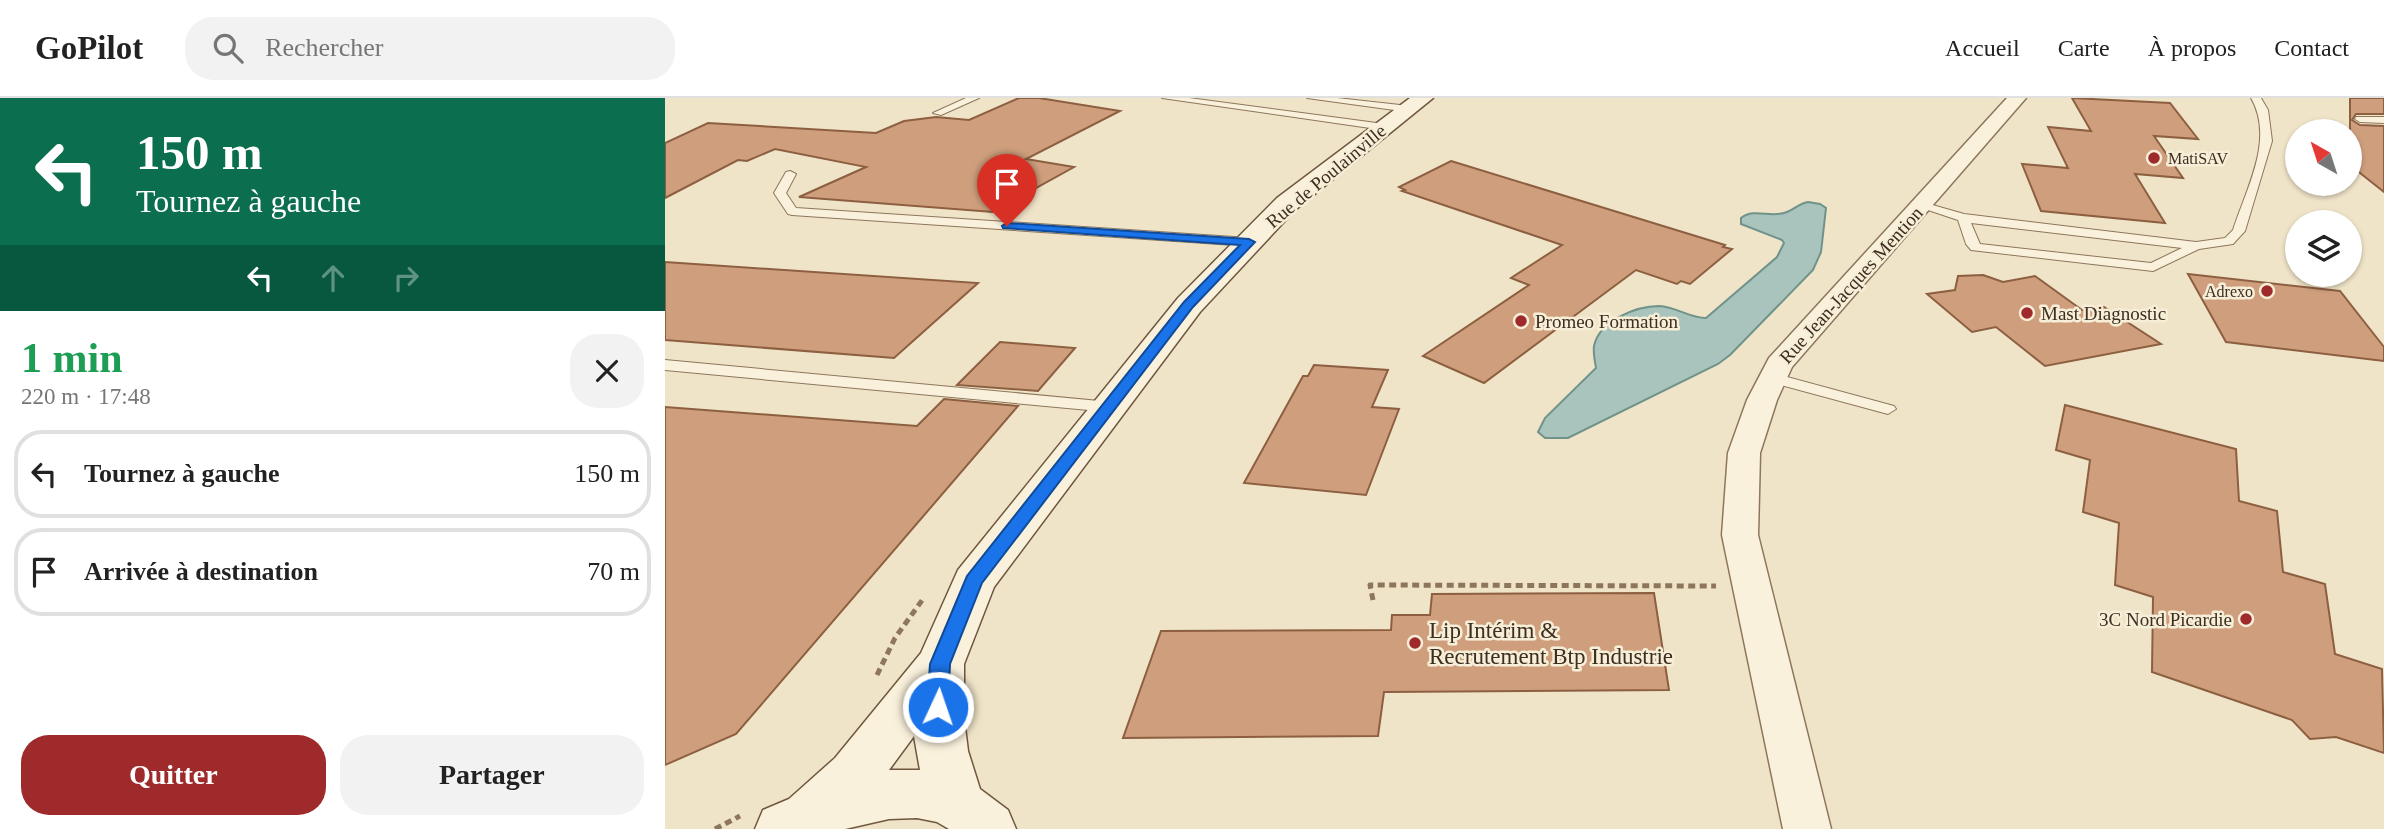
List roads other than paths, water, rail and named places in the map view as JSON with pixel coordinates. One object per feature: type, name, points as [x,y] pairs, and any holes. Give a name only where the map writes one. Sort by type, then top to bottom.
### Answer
[{"type":"street","name":"Rue Jean-Jacques Mention","points":[[1807,829],[1740,535],[1744,453],[1779,364],[2017,98]]},
{"type":"street","name":"Rue de Poulainville","points":[[796,822],[854,775],[940,664],[974,581],[1189,305],[1286,204],[1416,104]]},
{"type":"street","name":"Rue de Poulainville","points":[[940,664],[937,729],[945,772],[973,817]]},
{"type":"street","points":[[796,822],[866,797],[916,794],[973,817]]},
{"type":"lane","points":[[938,113],[974,98]]},
{"type":"lane","points":[[1167,98],[1384,127]]},
{"type":"lane","points":[[1312,98],[1416,104]]},
{"type":"lane","points":[[1922,206],[1963,218],[2196,246],[2229,241],[2239,231],[2267,141],[2263,110],[2256,98]]},
{"type":"lane","points":[[2363,119],[2384,121]]},
{"type":"lane","points":[[790,174],[780,193],[792,211],[1249,242]]},
{"type":"lane","points":[[1963,218],[1972,244],[1976,247],[2153,267],[2196,246]]},
{"type":"lane","points":[[665,365],[1109,407]]},
{"type":"lane","points":[[1773,378],[1888,409]]},
{"type":"water","points":[[1808,202],[1826,208],[1821,252],[1813,270],[1730,355],[1718,364],[1568,438],[1545,438],[1538,432],[1545,418],[1596,368],[1594,346],[1597,337],[1611,322],[1630,312],[1659,306],[1706,318],[1777,257],[1784,243],[1741,224],[1741,218],[1752,213],[1781,214]]},
{"type":"place","name":"MatiSAV","points":[[2154,158]]},
{"type":"place","name":"Adrexo","points":[[2267,291]]},
{"type":"place","name":"Mast Diagnostic","points":[[2027,313]]},
{"type":"place","name":"Promeo Formation","points":[[1521,321]]},
{"type":"place","name":"3C Nord Picardie","points":[[2246,619]]},
{"type":"place","name":"Lip Intérim & Recrutement Btp Industrie","points":[[1415,643]]}]
